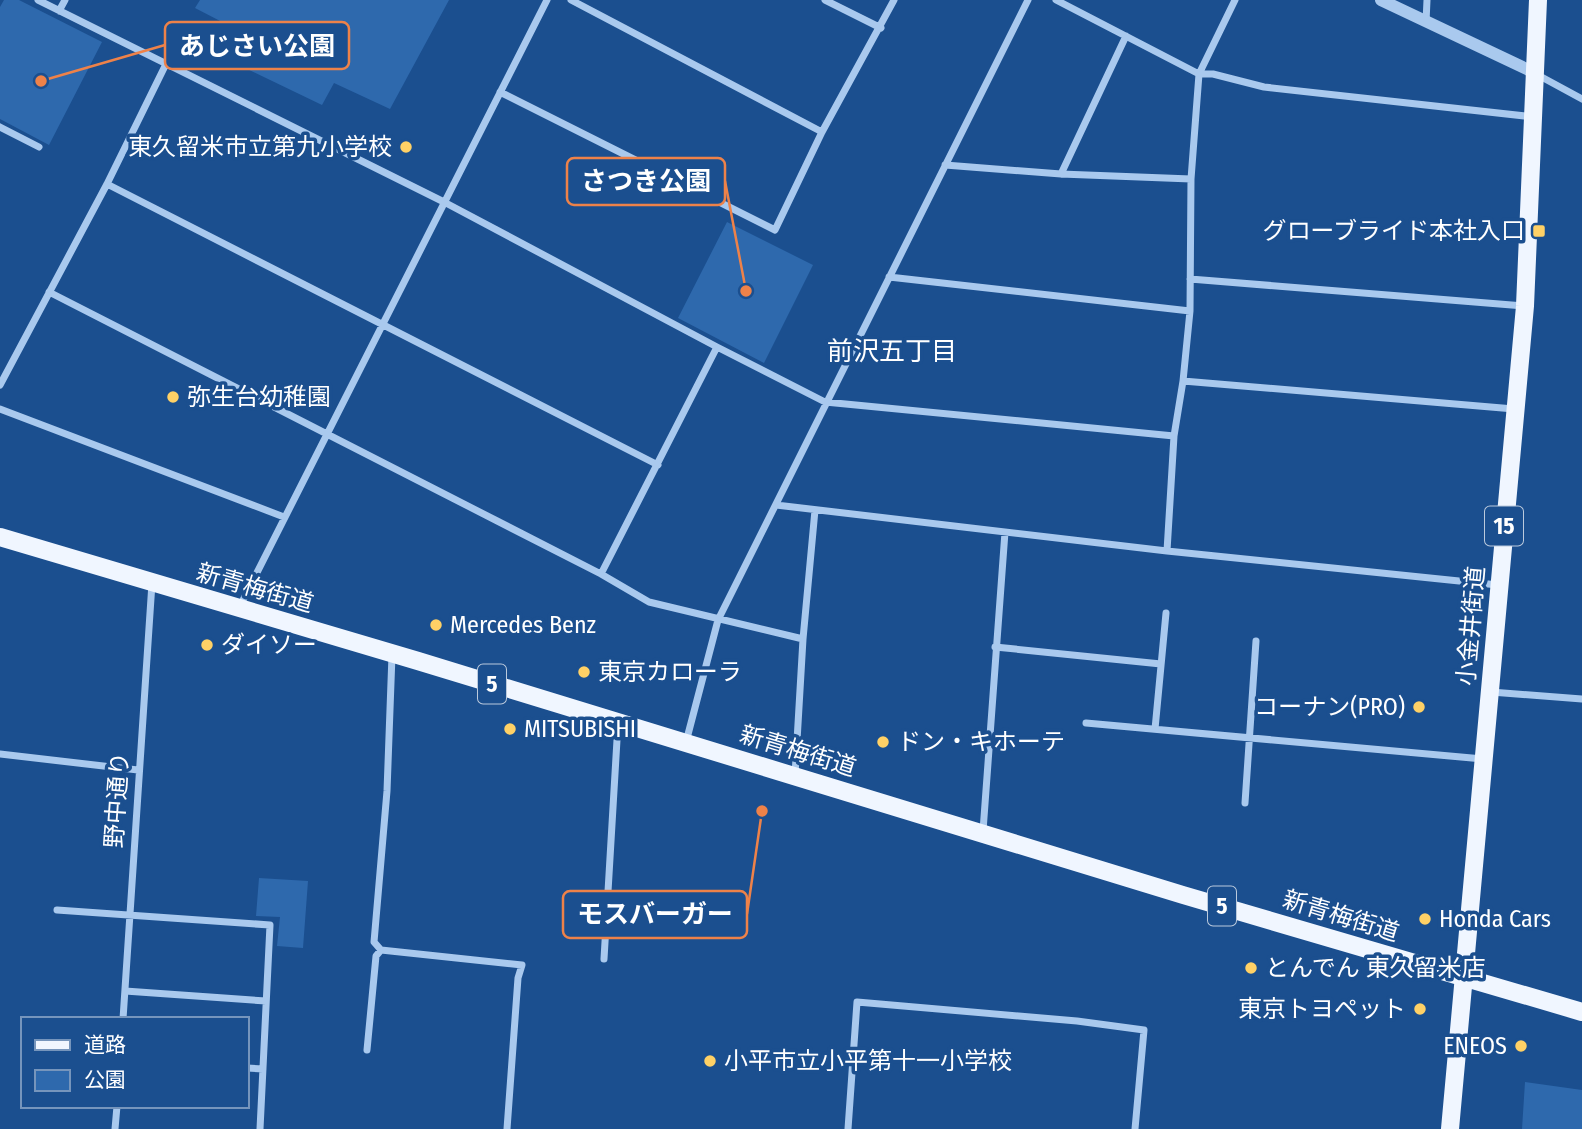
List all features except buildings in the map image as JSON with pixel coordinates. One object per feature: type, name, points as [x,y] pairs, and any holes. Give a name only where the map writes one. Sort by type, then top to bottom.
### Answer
[{"type":"main road","name":"小金井街道","points":[[1450,1129],[1525,306],[1538,0]]},
{"type":"main road","name":"新青梅街道","points":[[0,537],[392,653],[1183,895],[1582,1012]]},
{"type":"street","points":[[38,0],[444,202],[825,402],[1174,436]]},
{"type":"street","points":[[59,11],[65,0]]},
{"type":"street","points":[[238,609],[547,0]]},
{"type":"street","points":[[571,0],[822,132]]},
{"type":"street","points":[[825,0],[881,28]]},
{"type":"street","points":[[500,92],[775,230],[822,132],[894,0]]},
{"type":"street","points":[[685,742],[718,620],[1028,0]]},
{"type":"street","points":[[1056,0],[1199,74],[1213,74],[1264,87],[1534,117]]},
{"type":"street","points":[[1167,551],[1174,436],[1190,311],[1191,179],[1199,74],[1235,0]]},
{"type":"street","points":[[1381,0],[1582,99]]},
{"type":"street","points":[[1426,22],[1427,0]]},
{"type":"street","points":[[1061,174],[1126,36]]},
{"type":"street","points":[[0,385],[107,184],[166,64]]},
{"type":"street","points":[[1,128],[39,147]]},
{"type":"street","points":[[945,165],[1061,174],[1191,179]]},
{"type":"street","points":[[107,184],[658,465]]},
{"type":"street","points":[[890,277],[1190,311]]},
{"type":"street","points":[[1190,279],[1525,306]]},
{"type":"street","points":[[50,292],[601,574],[649,602],[803,639]]},
{"type":"street","points":[[601,574],[717,347]]},
{"type":"street","points":[[1183,381],[1515,409]]},
{"type":"street","points":[[0,409],[284,517]]},
{"type":"street","points":[[775,505],[1167,551],[1499,585]]},
{"type":"street","points":[[795,776],[803,639],[815,510]]},
{"type":"street","points":[[983,832],[1005,532]]},
{"type":"street","name":"野中通り","points":[[123,1017],[152,583]]},
{"type":"street","points":[[1154,729],[1166,613]]},
{"type":"street","points":[[1245,803],[1256,641]]},
{"type":"street","points":[[995,647],[1161,664]]},
{"type":"street","points":[[392,653],[387,791],[374,942],[381,950],[522,965],[518,978],[507,1129]]},
{"type":"street","points":[[1490,692],[1582,699]]},
{"type":"street","points":[[604,959],[618,722]]},
{"type":"street","points":[[1086,723],[1483,759]]},
{"type":"street","points":[[0,754],[138,770]]},
{"type":"street","points":[[57,911],[270,925],[260,1129]]},
{"type":"street","points":[[367,1050],[376,956],[381,950]]},
{"type":"street","points":[[125,991],[266,1001]]},
{"type":"street","points":[[848,1129],[857,1002],[1077,1021],[1144,1030],[1135,1129]]},
{"type":"street","points":[[248,1068],[263,1069]]},
{"type":"street","points":[[116,1129],[117,1108]]},
{"type":"green space","points":[[4,0],[19,0],[102,42],[49,145],[0,119],[0,7]]},
{"type":"green space","points":[[200,0],[449,0],[390,109],[334,83],[322,105],[243,67],[255,39],[195,8]]},
{"type":"green space","points":[[727,222],[813,265],[764,363],[678,318]]},
{"type":"green space","points":[[259,878],[308,881],[303,948],[277,946],[280,917],[256,916]]},
{"type":"green space","points":[[1525,1082],[1582,1090],[1582,1129],[1522,1129]]},
{"type":"place","name":"あじさい公園","points":[[41,81]]},
{"type":"place","name":"東久留米市立第九小学校","points":[[406,147]]},
{"type":"place","name":"グローブライド本社入口","points":[[1539,231]]},
{"type":"place","name":"さつき公園","points":[[746,291]]},
{"type":"place","name":"弥生台幼稚園","points":[[173,397]]},
{"type":"place","name":"Mercedes Benz","points":[[436,625]]},
{"type":"place","name":"ダイソー","points":[[207,645]]},
{"type":"place","name":"東京カローラ","points":[[584,672]]},
{"type":"place","name":"コーナン(PRO)","points":[[1419,707]]},
{"type":"place","name":"MITSUBISHI","points":[[510,729]]},
{"type":"place","name":"ドン・キホーテ","points":[[883,742]]},
{"type":"place","name":"モスバーガー","points":[[762,811]]},
{"type":"place","name":"Honda Cars","points":[[1425,919]]},
{"type":"place","name":"とんでん 東久留米店","points":[[1251,968]]},
{"type":"place","name":"東京トヨペット","points":[[1420,1009]]},
{"type":"place","name":"ENEOS","points":[[1521,1046]]},
{"type":"place","name":"小平市立小平第十一小学校","points":[[710,1061]]},
{"type":"district","name":"前沢五丁目","points":[[892,351]]}]
